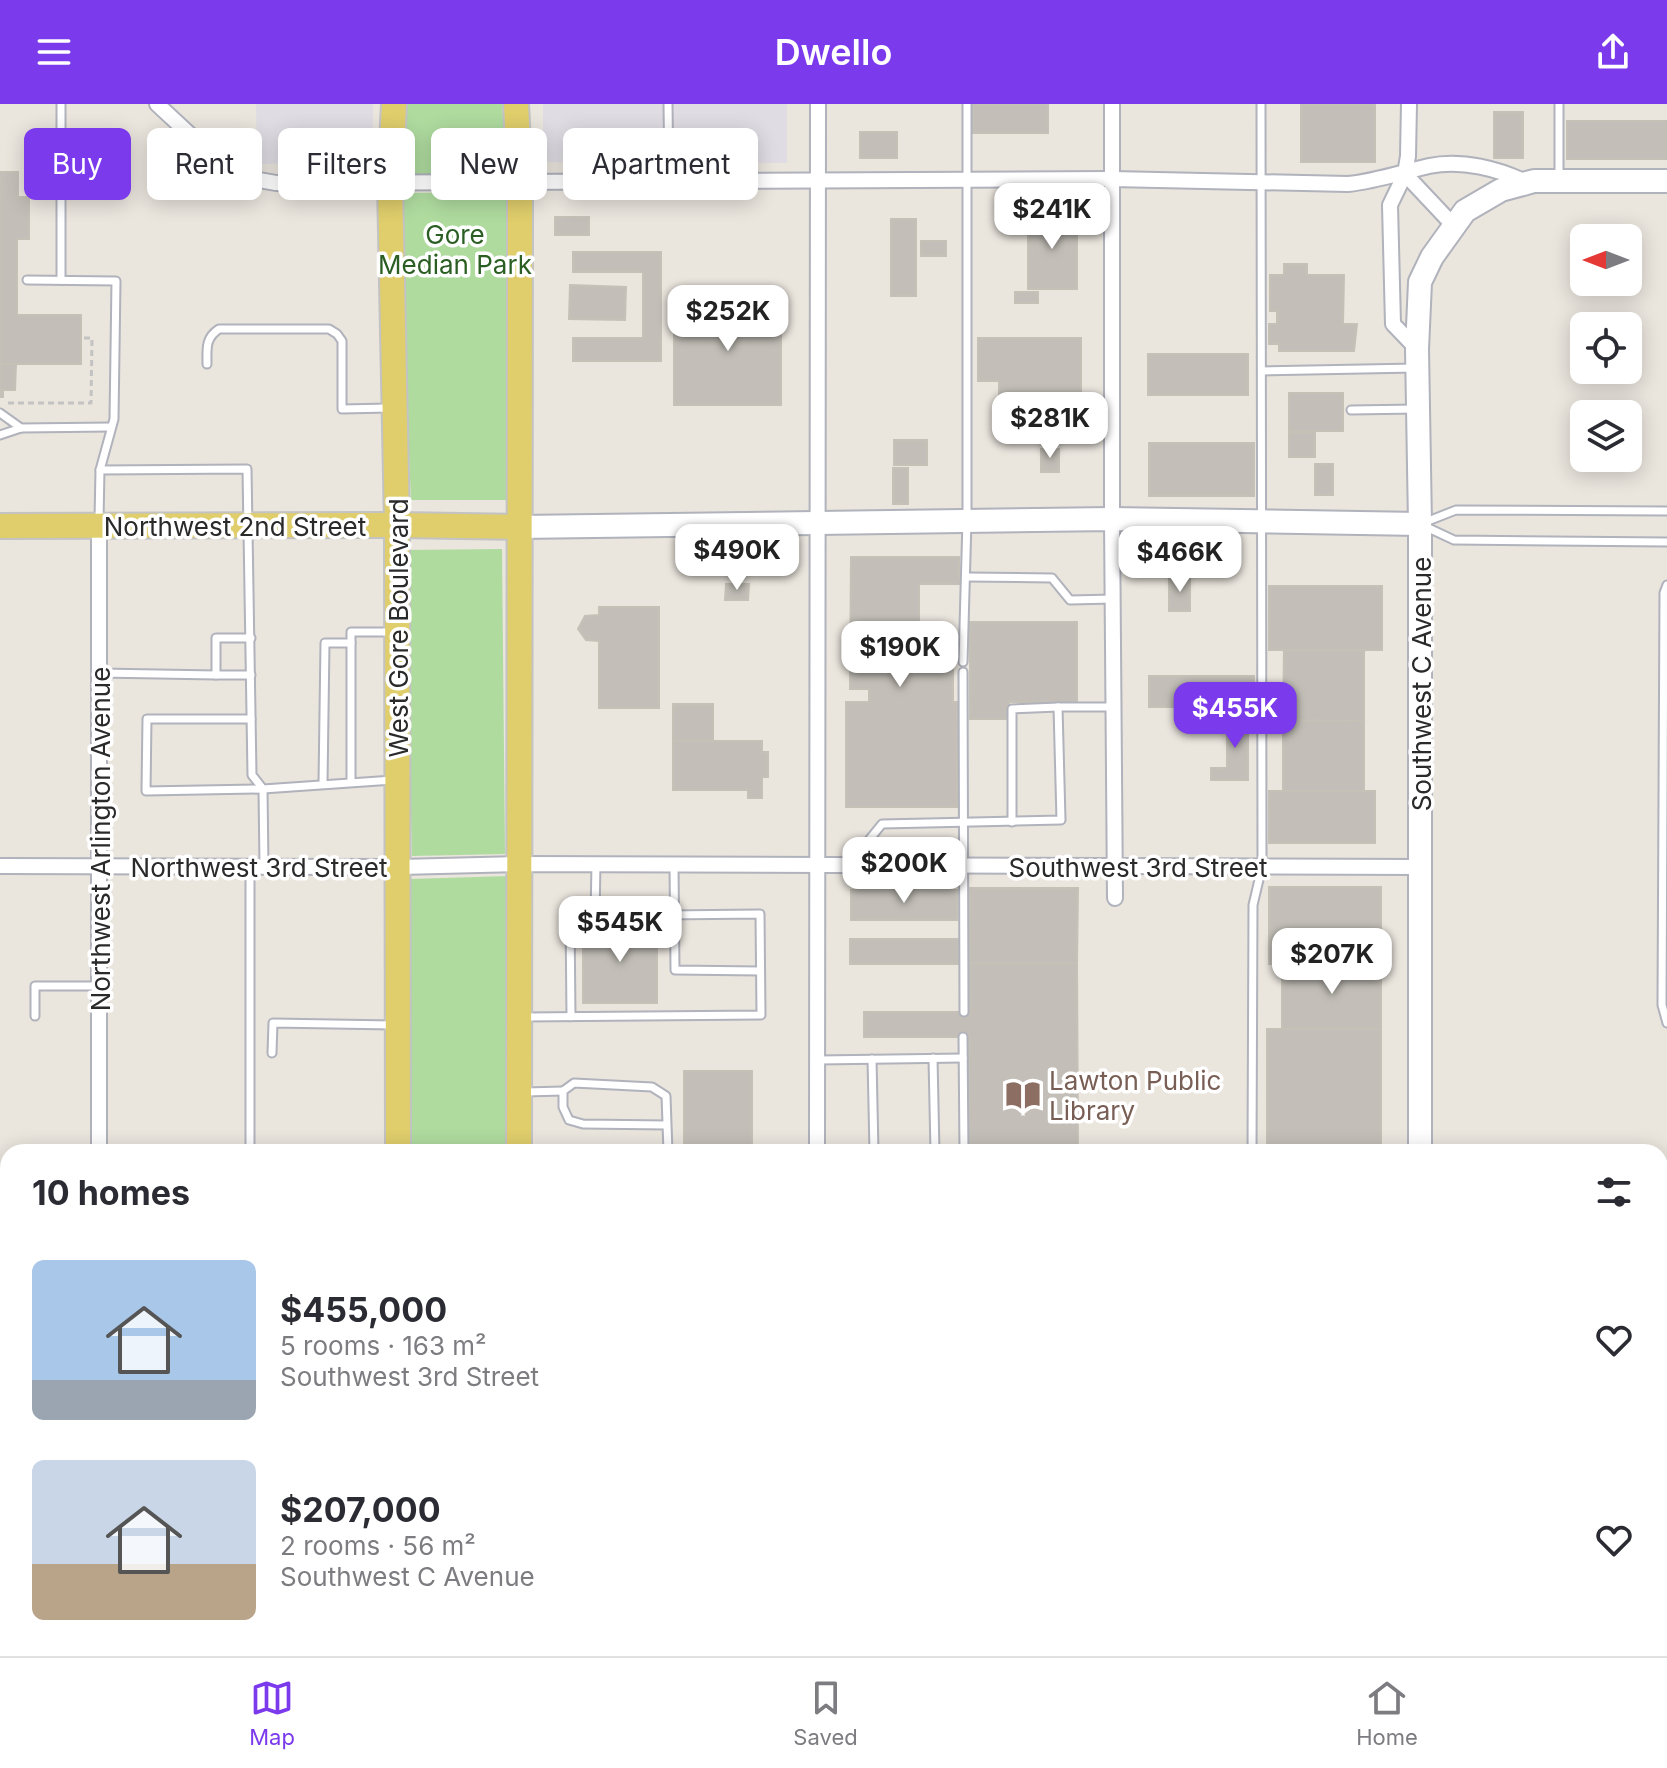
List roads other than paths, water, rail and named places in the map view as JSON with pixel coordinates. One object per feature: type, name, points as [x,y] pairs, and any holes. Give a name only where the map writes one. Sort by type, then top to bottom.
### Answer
[{"type":"main road","name":"West Gore Boulevard","points":[[393,128],[394,104]]},
{"type":"main road","points":[[516,104],[517,128]]},
{"type":"main road","name":"Southwest C Avenue","points":[[1420,1144],[1417,359],[1420,282],[1432,257],[1465,211],[1501,190],[1529,183],[1559,181],[1667,181]]},
{"type":"main road","name":"West Gore Boulevard","points":[[390,200],[400,867],[398,1144]]},
{"type":"main road","points":[[519,1144],[520,200]]},
{"type":"main road","points":[[519,527],[1112,519],[1420,524]]},
{"type":"main road","name":"Northwest 2nd Street","points":[[0,526],[519,527]]},
{"type":"street","points":[[157,104],[227,169],[248,178],[278,183]]},
{"type":"street","points":[[817,1144],[818,104]]},
{"type":"street","points":[[1112,104],[1115,898]]},
{"type":"street","points":[[1409,104],[1405,174],[1390,205],[1393,324],[1417,359]]},
{"type":"street","points":[[758,181],[1112,179],[1348,184],[1432,166],[1492,168],[1529,183]]},
{"type":"street","points":[[1405,174],[1454,226]]},
{"type":"street","name":"Northwest Arlington Avenue","points":[[99,526],[99,1144]]},
{"type":"street","name":"Southwest 3rd Street","points":[[519,864],[1421,867]]},
{"type":"street","name":"Northwest 3rd Street","points":[[0,866],[400,867],[519,864]]},
{"type":"lane","points":[[61,104],[61,280]]},
{"type":"lane","points":[[668,104],[668,128]]},
{"type":"lane","points":[[963,662],[967,520],[967,104]]},
{"type":"lane","points":[[1252,1144],[1253,905],[1262,867],[1261,104]]},
{"type":"lane","points":[[1559,104],[1559,181]]},
{"type":"lane","points":[[27,280],[116,281],[114,419],[100,470],[99,526]]},
{"type":"lane","points":[[207,364],[210,335],[219,329],[329,329],[342,341],[342,409],[395,408]]},
{"type":"lane","points":[[1262,371],[1417,359]]},
{"type":"lane","points":[[1351,410],[1418,409]]},
{"type":"lane","points":[[0,413],[21,428]]},
{"type":"lane","points":[[0,435],[21,428],[111,427]]},
{"type":"lane","points":[[100,470],[247,469],[252,775],[263,789],[257,867],[250,1144]]},
{"type":"lane","points":[[1420,524],[1456,510],[1667,511]]},
{"type":"lane","points":[[1420,524],[1454,540],[1667,542]]},
{"type":"lane","points":[[966,577],[1052,578],[1070,600],[1113,599]]},
{"type":"lane","points":[[1667,585],[1664,593],[1662,1005],[1667,1023]]},
{"type":"lane","points":[[351,781],[351,632],[398,632]]},
{"type":"lane","points":[[216,675],[216,638],[251,638]]},
{"type":"lane","points":[[323,783],[325,643],[351,643]]},
{"type":"lane","points":[[963,672],[964,1012]]},
{"type":"lane","points":[[100,673],[251,675]]},
{"type":"lane","points":[[867,865],[869,840],[882,824],[1061,820],[1058,707]]},
{"type":"lane","points":[[1012,822],[1012,709],[1113,707]]},
{"type":"lane","points":[[251,719],[147,719],[146,791],[263,789],[399,780]]},
{"type":"lane","points":[[595,916],[596,864]]},
{"type":"lane","points":[[674,864],[675,970],[760,971]]},
{"type":"lane","points":[[519,1017],[571,1017],[761,1015],[760,914],[570,916],[571,1017]]},
{"type":"lane","points":[[35,1016],[35,986],[100,986]]},
{"type":"lane","points":[[272,1053],[273,1023],[399,1025]]},
{"type":"lane","points":[[963,1037],[964,1144]]},
{"type":"lane","points":[[933,1058],[935,1144]]},
{"type":"lane","points":[[818,1060],[963,1058]]},
{"type":"lane","points":[[872,1059],[874,1144]]},
{"type":"lane","points":[[519,1092],[563,1091],[574,1083],[652,1087],[666,1096],[668,1144]]},
{"type":"lane","points":[[563,1091],[563,1107],[569,1120],[583,1124],[667,1125]]},
{"type":"place","name":"Lawton Public Library","points":[[1023,1095]]},
{"type":"park label","name":"Gore Median Park","points":[[455,249]]}]
